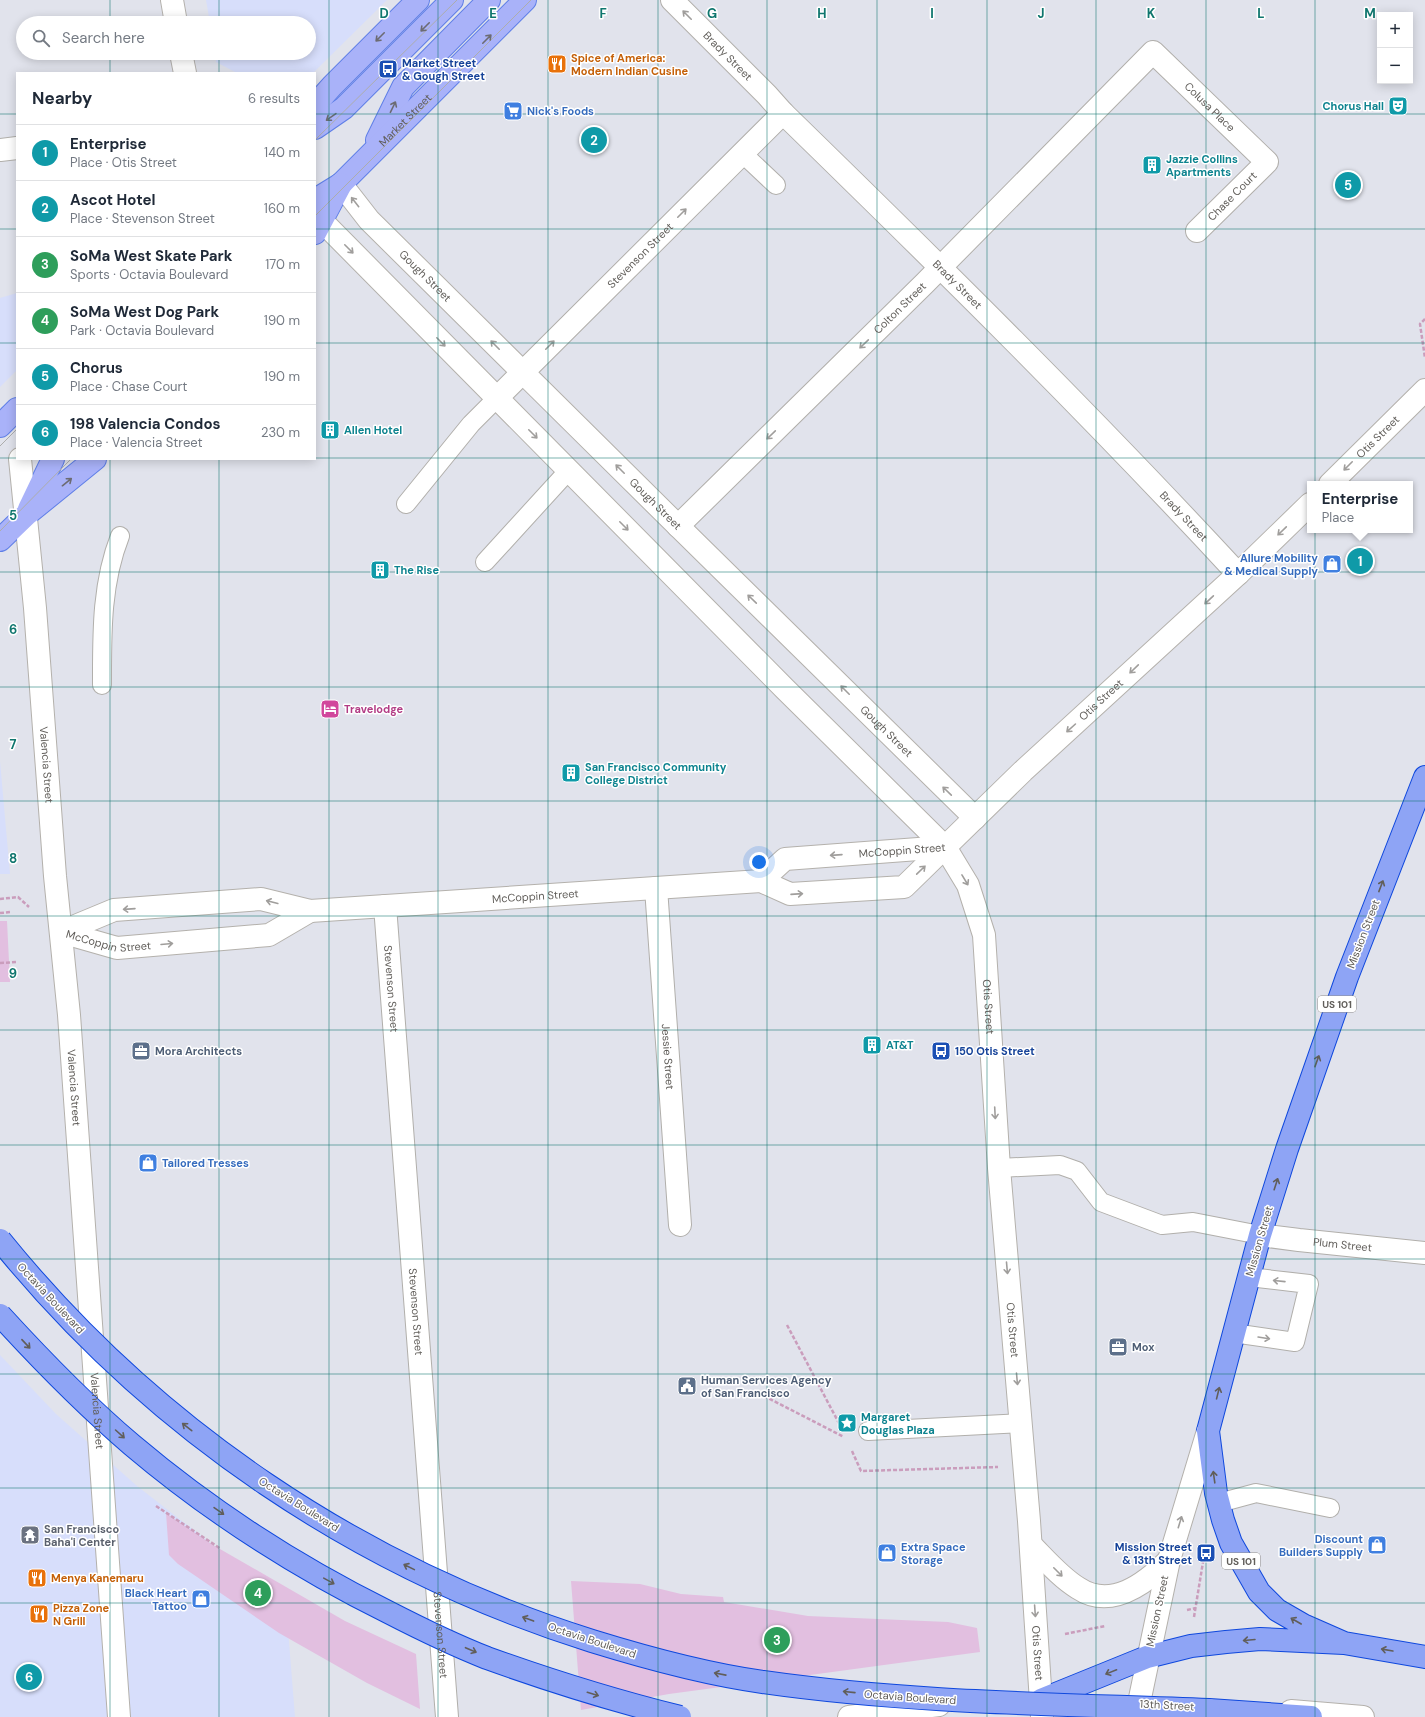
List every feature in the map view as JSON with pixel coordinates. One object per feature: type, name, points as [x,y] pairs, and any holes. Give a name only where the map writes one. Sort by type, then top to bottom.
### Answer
[{"type":"highway","name":"Mission Street","points":[[1208,1431],[1260,1234],[1315,1066],[1347,977],[1425,777]]},
{"type":"highway","name":"Octavia Boulevard","points":[[0,1240],[69,1318],[116,1365],[164,1408],[218,1451],[327,1523],[384,1555],[443,1584],[504,1611],[634,1654],[698,1670],[767,1683],[897,1697],[1201,1710],[1311,1717]]},
{"type":"highway","points":[[0,1315],[34,1352],[82,1400],[133,1445],[187,1489],[301,1566],[360,1599],[415,1626],[486,1657],[621,1702],[680,1717]]},
{"type":"highway","name":"US 101","points":[[1208,1431],[1219,1503],[1231,1543],[1259,1592],[1277,1610],[1303,1625],[1344,1643],[1425,1657]]},
{"type":"highway","points":[[1042,1708],[1147,1657],[1191,1646],[1260,1639],[1344,1643]]},
{"type":"main road","points":[[316,103],[323,89],[418,0]]},
{"type":"main road","points":[[316,127],[344,108],[452,0]]},
{"type":"main road","name":"Market Street","points":[[370,155],[403,87],[489,0]]},
{"type":"main road","name":"Market Street","points":[[317,223],[341,184],[526,0]]},
{"type":"main road","name":"Market Street","points":[[316,199],[341,184]]},
{"type":"main road","points":[[0,426],[16,416]]},
{"type":"main road","points":[[26,515],[53,460]]},
{"type":"main road","points":[[0,540],[26,515],[94,460]]},
{"type":"street","points":[[172,0],[175,16]]},
{"type":"street","name":"Brady Street","points":[[672,0],[767,95],[782,113],[941,266],[1190,522],[1238,574]]},
{"type":"street","name":"Colusa Place","points":[[1153,52],[1267,162]]},
{"type":"street","name":"Colton Street","points":[[678,526],[941,266],[1153,52]]},
{"type":"street","points":[[182,60],[185,72]]},
{"type":"street","name":"Stevenson Street","points":[[497,398],[782,113]]},
{"type":"street","points":[[0,150],[16,148]]},
{"type":"street","name":"Chase Court","points":[[1198,231],[1267,162]]},
{"type":"street","name":"Gough Street","points":[[341,184],[369,220],[975,818]]},
{"type":"street","points":[[317,223],[497,398],[790,695],[945,847]]},
{"type":"street","name":"Otis Street","points":[[1333,481],[1425,390]]},
{"type":"street","name":"Valencia Street","points":[[20,460],[35,608],[55,876],[69,1015],[119,1717]]},
{"type":"street","name":"Otis Street","points":[[1042,1708],[1031,1544],[999,1168],[984,935],[968,886],[945,847],[1023,770],[1238,574],[1307,507]]},
{"type":"street","name":"McCoppin Street","points":[[761,881],[785,859],[945,847]]},
{"type":"street","name":"McCoppin Street","points":[[61,932],[114,910],[261,899],[310,911],[761,881],[790,894],[904,886],[945,847]]},
{"type":"street","name":"Jessie Street","points":[[656,888],[680,1225]]},
{"type":"street","name":"Stevenson Street","points":[[385,906],[447,1717]]},
{"type":"street","name":"McCoppin Street","points":[[61,932],[116,948],[261,936],[269,935],[310,911]]},
{"type":"street","name":"Plum Street","points":[[1260,1234],[1313,1242],[1425,1253]]},
{"type":"street","name":"Mission Street","points":[[1137,1710],[1147,1657],[1169,1560],[1208,1431]]},
{"type":"street","points":[[1031,1544],[1065,1579],[1088,1594],[1100,1596],[1113,1596],[1128,1591],[1154,1574],[1169,1560]]},
{"type":"street","name":"13th Street","points":[[849,1717],[915,1707],[990,1701],[1042,1708],[1288,1711],[1364,1717]]},
{"type":"lane","points":[[742,153],[776,185]]},
{"type":"lane","points":[[406,504],[471,424],[497,398]]},
{"type":"lane","points":[[485,562],[569,470]]},
{"type":"lane","points":[[102,685],[102,619],[104,600],[115,550],[120,536]]},
{"type":"lane","points":[[999,1168],[1060,1165],[1077,1171],[1101,1202],[1162,1225],[1193,1222],[1260,1234]]},
{"type":"lane","points":[[1233,1333],[1295,1342],[1309,1284],[1249,1277]]},
{"type":"lane","points":[[868,1431],[1021,1423]]},
{"type":"lane","points":[[1219,1503],[1256,1493],[1330,1508]]},
{"type":"path","points":[[1425,319],[1420,324],[1425,358]]},
{"type":"path","points":[[0,913],[11,912]]},
{"type":"path","points":[[0,963],[18,962]]},
{"type":"path","points":[[788,1324],[846,1438]]},
{"type":"path","points":[[1194,1620],[1203,1562],[1209,1557]]},
{"type":"path","points":[[1187,1610],[1196,1608]]},
{"type":"path","points":[[1064,1634],[1107,1625]]},
{"type":"shaded area","points":[[206,0],[387,0],[314,72],[235,72],[216,62],[216,60],[316,60],[316,16],[209,16]]},
{"type":"shaded area","points":[[16,293],[16,371],[0,387],[0,298]]},
{"type":"shaded area","points":[[0,761],[10,874],[0,874]]},
{"type":"shaded area","points":[[0,921],[7,921],[10,982],[0,982]]},
{"type":"shaded area","points":[[0,1355],[56,1414],[137,1486],[213,1545],[285,1592],[295,1717],[0,1717]]},
{"type":"shaded area","points":[[166,1513],[213,1545],[345,1621],[416,1654],[420,1709],[367,1683],[279,1633],[178,1564],[169,1555]]},
{"type":"shaded area","points":[[571,1581],[640,1584],[681,1594],[723,1597],[724,1602],[808,1616],[948,1622],[977,1628],[980,1652],[669,1694],[581,1710]]},
{"type":"tram line","points":[[316,139],[457,0]]},
{"type":"tram line","points":[[316,215],[531,0]]},
{"type":"tram line","points":[[0,446],[16,430]]},
{"type":"tram line","points":[[0,531],[70,460]]},
{"type":"place","name":"Spice of America: Modern Indian Cusine","points":[[557,64]]},
{"type":"place","name":"Market Street & Gough Street","points":[[388,69]]},
{"type":"place","name":"Chorus Hall","points":[[1398,106]]},
{"type":"place","name":"Nick's Foods","points":[[513,111]]},
{"type":"place","name":"Ascot Hotel","points":[[594,140]]},
{"type":"place","name":"Jazzie Collins Apartments","points":[[1152,165]]},
{"type":"place","name":"Chorus","points":[[1348,185]]},
{"type":"place","name":"Allen Hotel","points":[[330,430]]},
{"type":"place","name":"Enterprise","points":[[1360,561]]},
{"type":"place","name":"Allure Mobility & Medical Supply","points":[[1332,564]]},
{"type":"place","name":"The Rise","points":[[380,570]]},
{"type":"place","name":"Travelodge","points":[[330,709]]},
{"type":"place","name":"San Francisco Community College District","points":[[571,773]]},
{"type":"place","name":"AT&T","points":[[872,1045]]},
{"type":"place","name":"Mora Architects","points":[[141,1051]]},
{"type":"place","name":"150 Otis Street","points":[[941,1051]]},
{"type":"place","name":"Tailored Tresses","points":[[148,1163]]},
{"type":"place","name":"Mox","points":[[1118,1347]]},
{"type":"place","name":"Human Services Agency of San Francisco","points":[[687,1386]]},
{"type":"place","name":"Margaret Douglas Plaza","points":[[847,1423]]},
{"type":"place","name":"San Francisco Baha'i Center","points":[[30,1535]]},
{"type":"place","name":"Discount Builders Supply","points":[[1377,1545]]},
{"type":"place","name":"Extra Space Storage","points":[[887,1553]]},
{"type":"place","name":"Mission Street & 13th Street","points":[[1206,1553]]},
{"type":"place","name":"Menya Kanemaru","points":[[37,1578]]},
{"type":"place","name":"SoMa West Dog Park","points":[[258,1593]]},
{"type":"place","name":"Black Heart Tattoo","points":[[201,1599]]},
{"type":"place","name":"Pizza Zone N Grill","points":[[39,1614]]},
{"type":"place","name":"SoMa West Skate Park","points":[[777,1640]]},
{"type":"place","name":"198 Valencia Condos","points":[[29,1677]]}]
